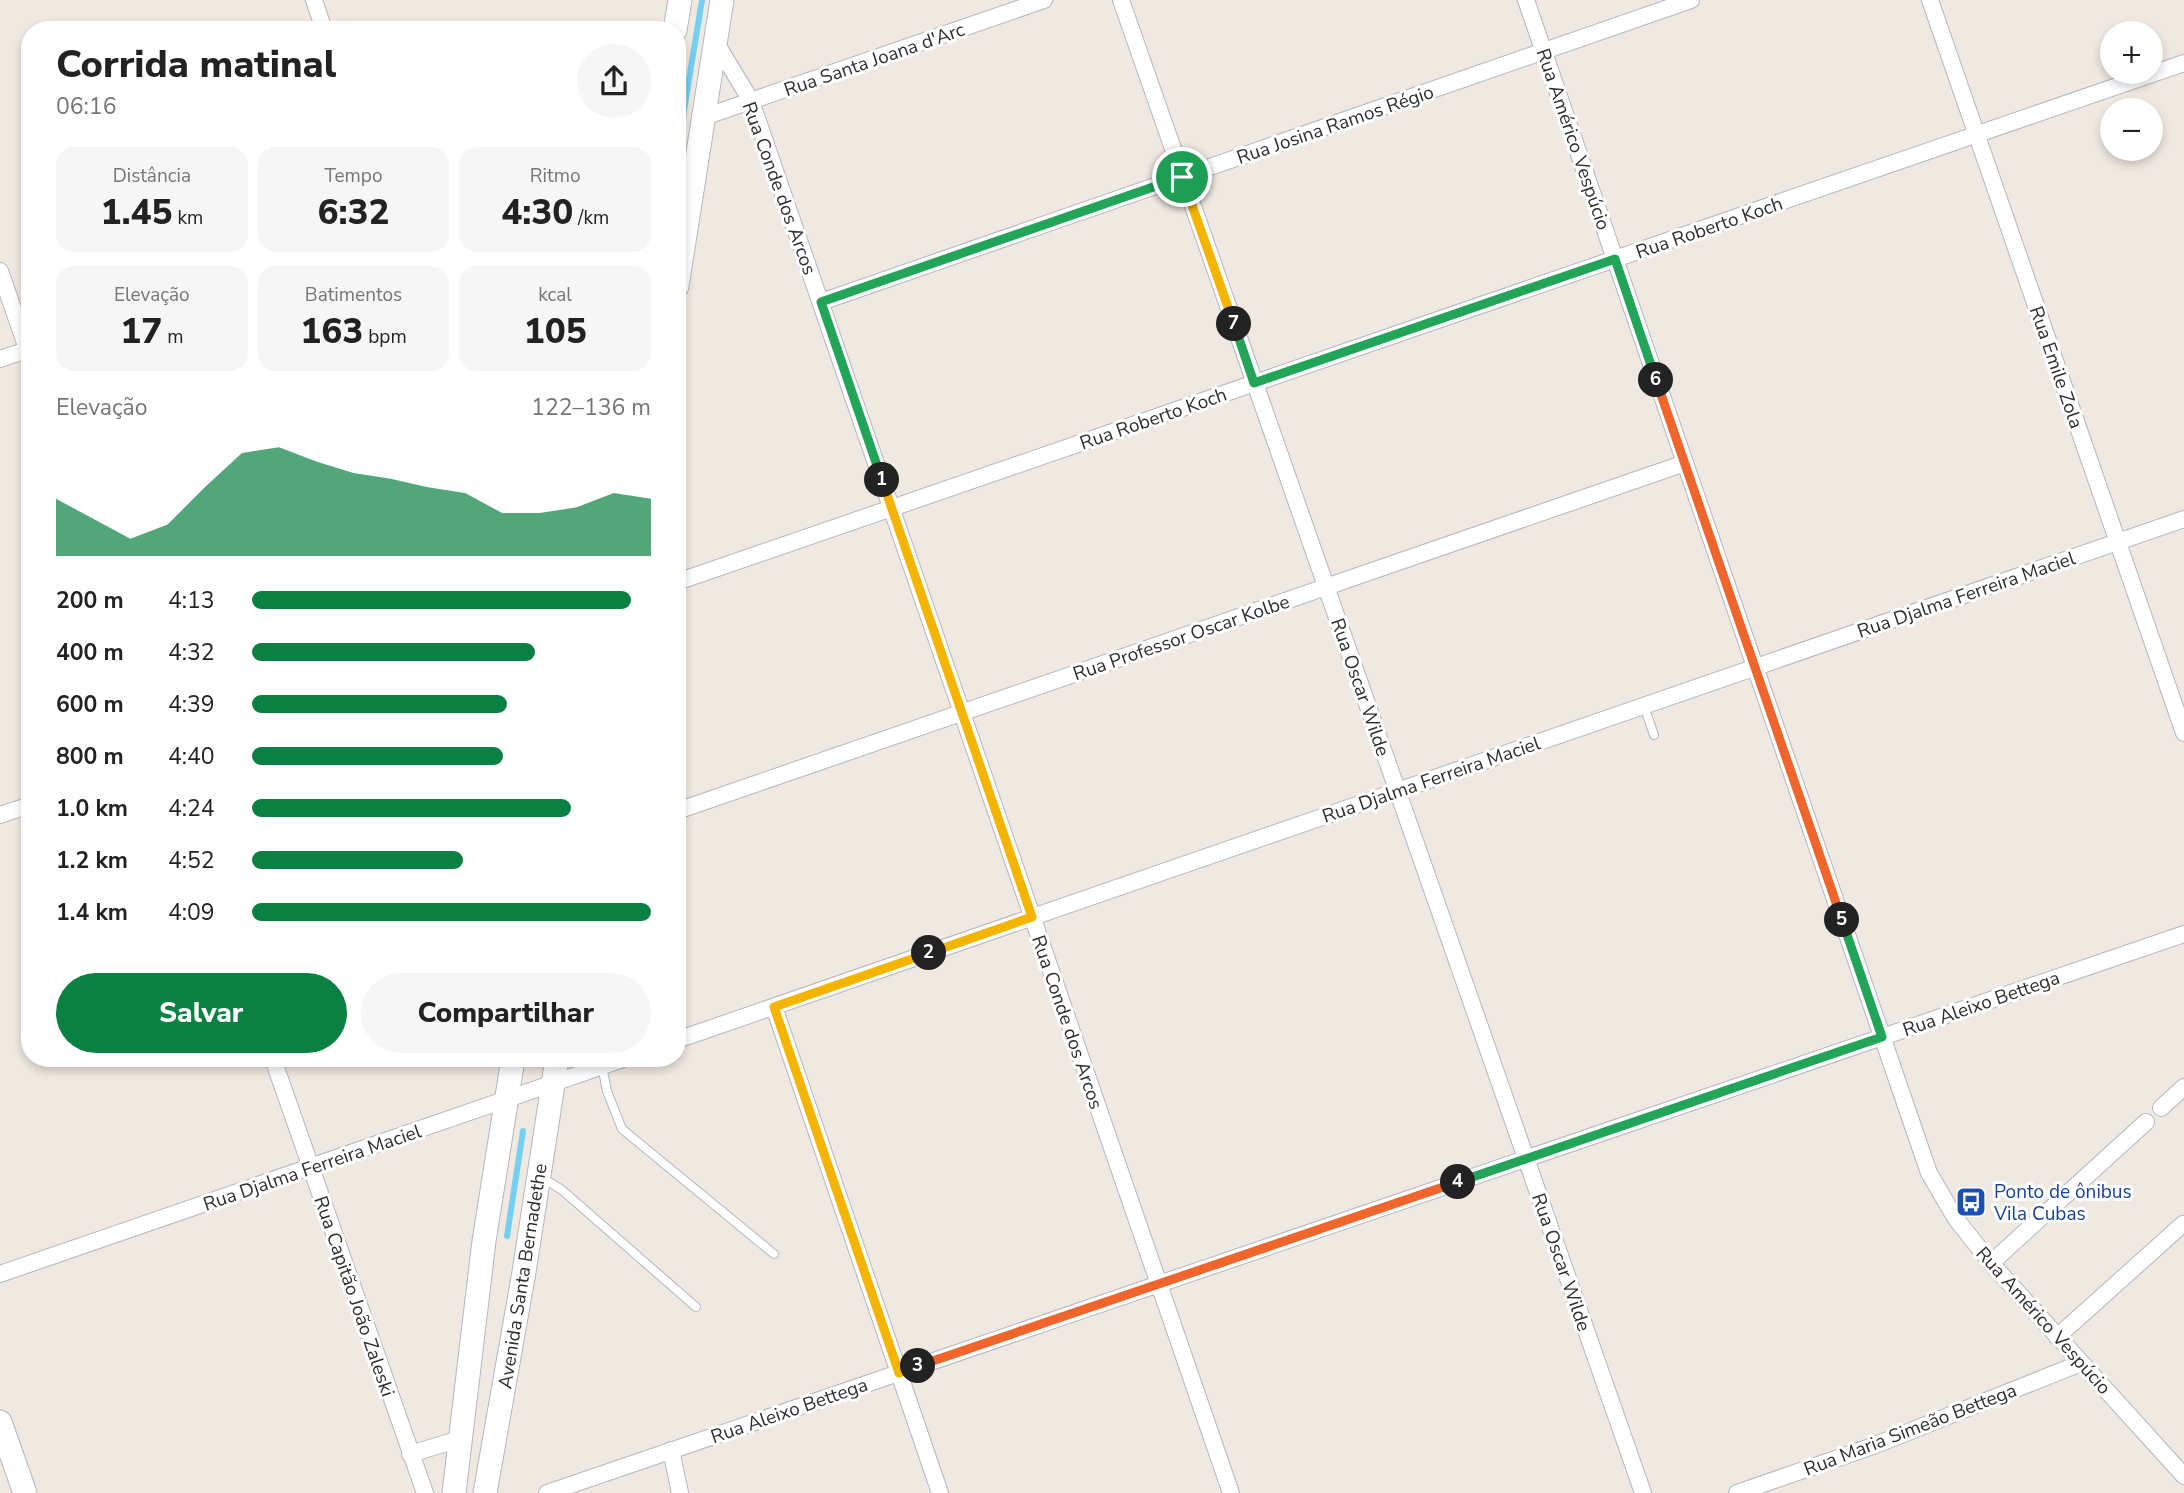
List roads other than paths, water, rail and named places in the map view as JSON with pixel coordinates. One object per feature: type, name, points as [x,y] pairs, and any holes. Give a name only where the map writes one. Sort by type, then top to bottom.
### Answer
[{"type":"main road","points":[[676,21],[680,0]]},
{"type":"main road","points":[[686,230],[722,0]]},
{"type":"main road","name":"Avenida Santa Bernadethe","points":[[454,1493],[483,1251],[512,1067]]},
{"type":"main road","name":"Avenida Santa Bernadethe","points":[[485,1493],[556,1067]]},
{"type":"main road","points":[[0,1422],[25,1493]]},
{"type":"street","points":[[314,0],[321,21]]},
{"type":"street","name":"Rua Santa Joana d'Arc","points":[[704,117],[1044,0]]},
{"type":"street","name":"Rua Oscar Wilde","points":[[1121,0],[1643,1493]]},
{"type":"street","name":"Rua Américo Vespúcio","points":[[1526,0],[1929,1173],[1955,1219],[1991,1263],[2182,1470]]},
{"type":"street","name":"Rua Josina Ramos Régio","points":[[821,302],[1691,0]]},
{"type":"street","name":"Rua Emile Zola","points":[[1930,0],[2184,733]]},
{"type":"street","name":"Rua Conde dos Arcos","points":[[715,41],[751,101],[1231,1493]]},
{"type":"street","name":"Rua Roberto Koch","points":[[686,579],[2184,63]]},
{"type":"street","points":[[0,271],[21,330]]},
{"type":"street","points":[[0,359],[21,354]]},
{"type":"street","name":"Rua Professor Oscar Kolbe","points":[[686,808],[1685,463]]},
{"type":"street","name":"Rua Djalma Ferreira Maciel","points":[[686,1037],[2184,519]]},
{"type":"street","points":[[0,815],[21,808]]},
{"type":"street","name":"Rua Aleixo Bettega","points":[[547,1493],[2184,934]]},
{"type":"street","points":[[774,1007],[940,1493]]},
{"type":"street","name":"Rua Capitão João Zaleski","points":[[276,1067],[425,1493]]},
{"type":"street","name":"Rua Djalma Ferreira Maciel","points":[[0,1274],[599,1067]]},
{"type":"street","points":[[2161,1108],[2184,1087]]},
{"type":"street","points":[[1991,1263],[2146,1122]]},
{"type":"street","points":[[2057,1336],[2183,1224],[2184,1226]]},
{"type":"street","name":"Rua Maria Simeão Bettega","points":[[1737,1493],[1873,1446],[2081,1363]]},
{"type":"street","points":[[410,1454],[460,1439]]},
{"type":"street","points":[[671,1450],[680,1493]]},
{"type":"lane","points":[[1644,706],[1654,735]]},
{"type":"lane","points":[[602,1067],[607,1091],[622,1129],[774,1254]]},
{"type":"lane","points":[[539,1175],[562,1190],[696,1307]]},
{"type":"waterway","points":[[686,98],[702,0]]},
{"type":"waterway","points":[[507,1236],[523,1131]]},
{"type":"place","name":"Ponto de ônibus Vila Cubas","points":[[1971,1202]]}]
